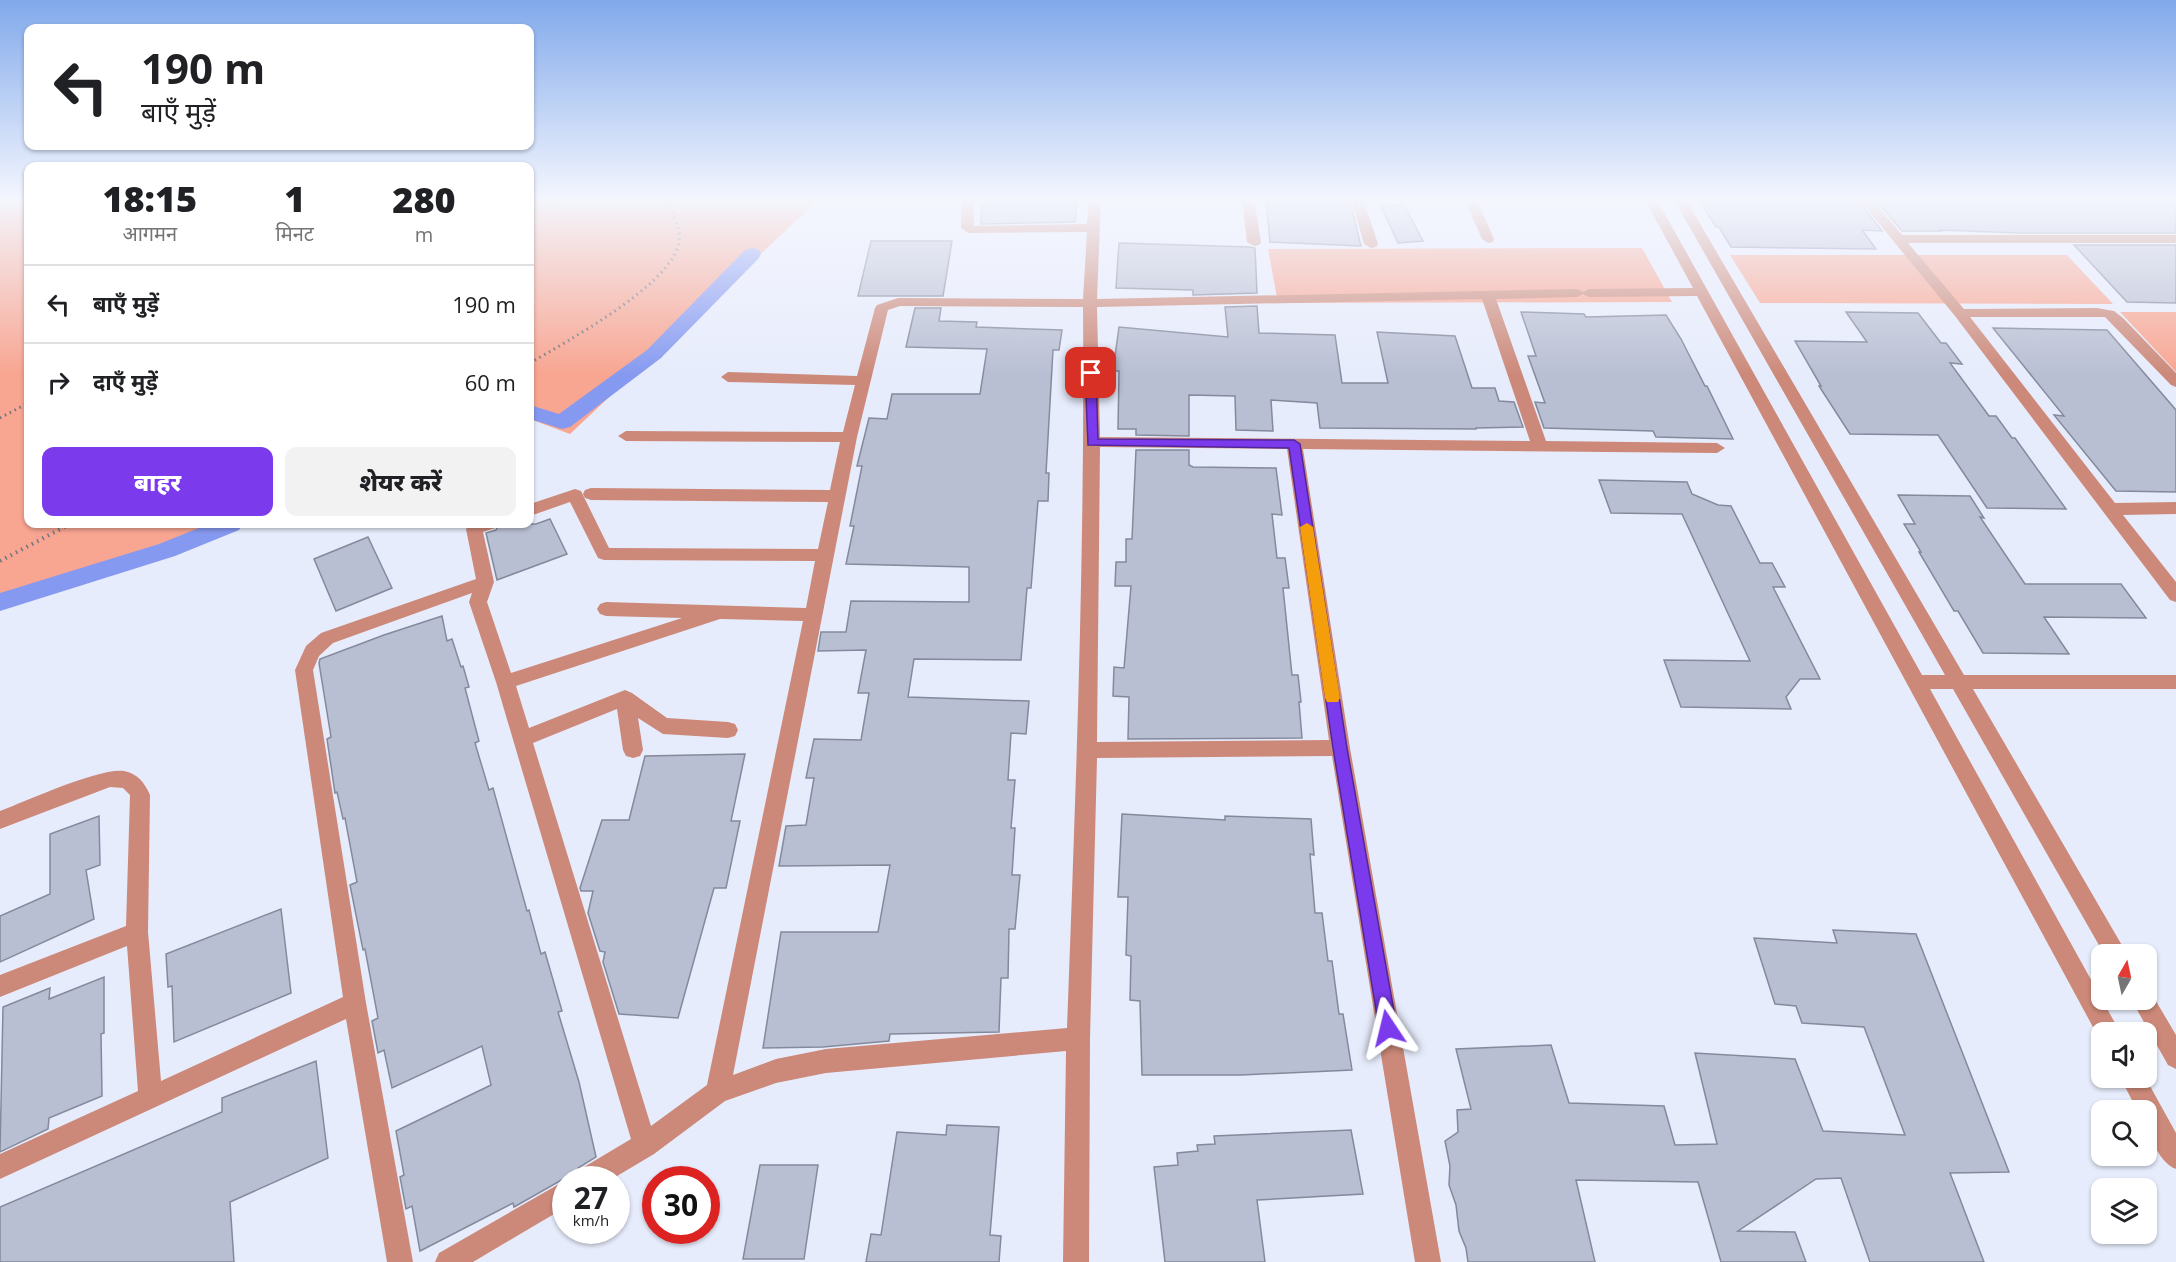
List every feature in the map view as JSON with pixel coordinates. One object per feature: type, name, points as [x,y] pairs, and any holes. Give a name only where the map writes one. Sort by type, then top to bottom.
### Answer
[{"type":"street","points":[[1077,1262],[1078,1038],[1087,750],[1092,442],[1090,303],[1092,257]]},
{"type":"street","points":[[1682,257],[2103,1022]]},
{"type":"street","points":[[1713,257],[2110,944]]},
{"type":"street","points":[[1913,257],[1960,313],[2176,595]]},
{"type":"street","points":[[718,1092],[849,436],[882,308],[898,302],[1090,303],[1487,294],[1701,292]]},
{"type":"street","points":[[1487,294],[1540,446]]},
{"type":"street","points":[[1960,313],[2097,312],[2109,314],[2176,382]]},
{"type":"street","points":[[728,377],[863,381]]},
{"type":"street","points":[[626,436],[849,436]]},
{"type":"street","points":[[1092,442],[1717,448]]},
{"type":"street","points":[[1294,444],[1340,748],[1428,1262]]},
{"type":"street","points":[[591,494],[837,496]]},
{"type":"street","points":[[534,509],[575,495],[604,554],[825,555]]},
{"type":"street","points":[[2110,509],[2176,508]]},
{"type":"street","points":[[477,528],[474,529],[486,582],[478,602],[505,682],[645,1145]]},
{"type":"street","points":[[400,1262],[355,1003],[304,670],[307,657],[327,638],[486,582]]},
{"type":"street","points":[[606,609],[813,615]]},
{"type":"street","points":[[505,682],[720,612]]},
{"type":"street","points":[[1916,682],[2176,682]]},
{"type":"street","points":[[522,739],[624,698]]},
{"type":"street","points":[[624,698],[663,726],[728,730]]},
{"type":"street","points":[[624,698],[633,750]]},
{"type":"street","points":[[1087,750],[1340,748]]},
{"type":"street","points":[[0,820],[110,779],[126,779],[136,785],[140,795],[137,932],[150,1098]]},
{"type":"street","points":[[0,986],[137,932]]},
{"type":"street","points":[[0,1167],[355,1003]]},
{"type":"street","points":[[2148,1010],[2176,1057]]},
{"type":"street","points":[[610,1166],[645,1145],[718,1092],[776,1071],[826,1061],[1078,1038]]},
{"type":"street","points":[[2138,1088],[2176,1157]]},
{"type":"street","points":[[448,1262],[552,1200]]},
{"type":"path","points":[[534,361],[590,327],[656,279],[675,257]]},
{"type":"path","points":[[0,418],[24,406]]},
{"type":"path","points":[[0,561],[62,528]]},
{"type":"shaded area","points":[[0,257],[24,257],[24,528],[209,528],[0,597]]},
{"type":"shaded area","points":[[534,257],[758,257],[570,434],[534,420]]},
{"type":"shaded area","points":[[1269,257],[1647,257],[1672,302],[1278,303]]},
{"type":"shaded area","points":[[1731,257],[2069,257],[2113,304],[1760,303]]},
{"type":"shaded area","points":[[2120,312],[2176,312],[2176,372]]},
{"type":"building","points":[[867,257],[949,257],[943,296],[858,296]]},
{"type":"building","points":[[1118,257],[1255,257],[1257,293],[1193,295],[1193,290],[1116,288]]},
{"type":"building","points":[[2085,257],[2176,257],[2176,303],[2127,302]]},
{"type":"building","points":[[1257,306],[1259,333],[1335,335],[1342,383],[1388,383],[1377,332],[1455,336],[1472,388],[1495,388],[1499,401],[1514,402],[1523,427],[1320,428],[1317,403],[1271,400],[1273,431],[1236,430],[1235,396],[1189,395],[1189,436],[1136,435],[1136,429],[1118,429],[1119,371],[1113,371],[1119,327],[1228,337],[1225,307]]},
{"type":"building","points":[[915,308],[941,308],[939,321],[977,322],[976,327],[1062,330],[1059,350],[1053,350],[1046,473],[1049,473],[1048,501],[1038,501],[1031,588],[1027,588],[1021,660],[914,659],[908,697],[1029,701],[1026,734],[1011,733],[1008,780],[1015,780],[1011,828],[1015,828],[1012,875],[1020,875],[1015,929],[1009,929],[1008,978],[1001,978],[999,1032],[890,1034],[889,1041],[823,1047],[763,1048],[781,932],[878,932],[890,865],[779,866],[786,826],[806,825],[814,778],[806,778],[814,739],[861,740],[869,693],[858,693],[866,650],[818,651],[821,632],[846,632],[851,601],[969,602],[969,567],[846,564],[854,526],[850,526],[862,466],[857,466],[869,418],[887,419],[892,394],[980,394],[987,349],[906,347]]},
{"type":"building","points":[[1521,312],[1584,314],[1586,317],[1666,315],[1707,386],[1733,439],[1656,437],[1653,431],[1544,428],[1535,402],[1545,403],[1528,356],[1536,356]]},
{"type":"building","points":[[1846,312],[1918,313],[1941,343],[1946,343],[1962,364],[1950,363],[1989,416],[1996,416],[2012,438],[2015,438],[2066,509],[1987,508],[1938,435],[1850,434],[1819,386],[1821,386],[1795,341],[1867,342]]},
{"type":"building","points":[[1993,328],[2107,330],[2176,410],[2176,492],[2116,491],[2054,415],[2064,416]]},
{"type":"building","points":[[1136,450],[1189,450],[1189,465],[1193,467],[1276,468],[1282,515],[1272,514],[1277,558],[1285,558],[1289,588],[1283,588],[1292,675],[1298,675],[1302,738],[1128,739],[1129,697],[1113,696],[1114,667],[1124,668],[1131,586],[1115,586],[1116,562],[1126,562],[1126,539],[1132,539]]},
{"type":"building","points":[[1599,480],[1687,482],[1692,494],[1718,505],[1731,506],[1760,563],[1772,563],[1785,587],[1773,587],[1820,679],[1800,679],[1786,697],[1791,709],[1681,707],[1664,660],[1750,661],[1682,514],[1611,513]]},
{"type":"building","points":[[1898,495],[1970,496],[1984,518],[1980,517],[2025,584],[2121,584],[2146,618],[2044,617],[2069,654],[1983,653],[1958,611],[1954,611],[1919,552],[1921,552],[1904,524],[1915,524]]},
{"type":"building","points":[[550,519],[567,554],[497,580],[486,533],[497,528],[534,528],[536,524]]},
{"type":"building","points":[[368,537],[392,588],[336,611],[314,559]]},
{"type":"building","points":[[442,616],[447,641],[452,639],[461,667],[463,666],[469,687],[465,688],[479,741],[475,743],[489,790],[493,788],[541,954],[545,952],[562,1011],[558,1012],[579,1082],[596,1157],[581,1166],[552,1166],[552,1185],[514,1207],[513,1203],[420,1251],[412,1206],[406,1209],[400,1177],[404,1175],[396,1131],[491,1085],[482,1046],[392,1088],[384,1050],[378,1053],[372,1021],[378,1018],[350,885],[357,882],[345,818],[343,819],[337,792],[335,793],[327,739],[331,737],[319,663],[320,659]]},
{"type":"building","points":[[745,754],[731,821],[740,821],[726,888],[714,888],[678,1018],[619,1014],[603,962],[605,952],[600,951],[588,913],[593,891],[581,891],[580,888],[602,820],[629,820],[645,756]]},
{"type":"building","points":[[1122,814],[1225,820],[1225,816],[1311,819],[1314,855],[1310,854],[1315,913],[1322,913],[1328,961],[1332,961],[1339,1014],[1343,1014],[1352,1070],[1241,1075],[1142,1075],[1140,1001],[1130,1000],[1131,956],[1126,955],[1128,897],[1118,897]]},
{"type":"building","points":[[99,816],[100,865],[86,870],[94,919],[0,962],[0,916],[50,894],[50,834]]},
{"type":"building","points":[[281,909],[291,993],[174,1042],[172,986],[168,987],[166,954]]},
{"type":"building","points":[[1833,930],[1916,934],[2009,1172],[1950,1173],[1984,1262],[1870,1262],[1841,1178],[1816,1179],[1738,1231],[1795,1232],[1806,1262],[1721,1262],[1698,1182],[1576,1180],[1595,1262],[1468,1262],[1466,1248],[1459,1231],[1456,1205],[1449,1185],[1450,1166],[1445,1141],[1458,1132],[1457,1110],[1471,1109],[1456,1049],[1551,1045],[1569,1103],[1664,1106],[1675,1145],[1717,1144],[1695,1053],[1795,1059],[1823,1131],[1905,1135],[1864,1027],[1802,1023],[1796,1006],[1775,1004],[1754,938],[1837,943]]},
{"type":"building","points":[[104,977],[104,1033],[101,1034],[102,1096],[49,1118],[48,1129],[0,1152],[3,1007],[50,988],[49,999]]},
{"type":"building","points":[[316,1061],[328,1158],[230,1202],[234,1262],[0,1262],[0,1207],[222,1112],[222,1098]]},
{"type":"building","points":[[947,1125],[999,1127],[990,1235],[1001,1236],[999,1262],[866,1262],[871,1234],[881,1235],[897,1132],[946,1135]]},
{"type":"building","points":[[1351,1130],[1363,1194],[1257,1200],[1265,1262],[1165,1262],[1154,1167],[1178,1165],[1177,1153],[1198,1151],[1197,1145],[1215,1144],[1214,1136]]},
{"type":"building","points":[[760,1165],[818,1165],[804,1259],[743,1259]]},
{"type":"waterway","points":[[534,413],[562,422],[654,354],[749,257]]},
{"type":"waterway","points":[[0,602],[167,550],[221,528]]},
{"type":"slow traffic","points":[[1307,527],[1333,698]]},
{"type":"route","points":[[1091,373],[1092,442],[1294,444],[1340,748],[1388,1028]]}]
